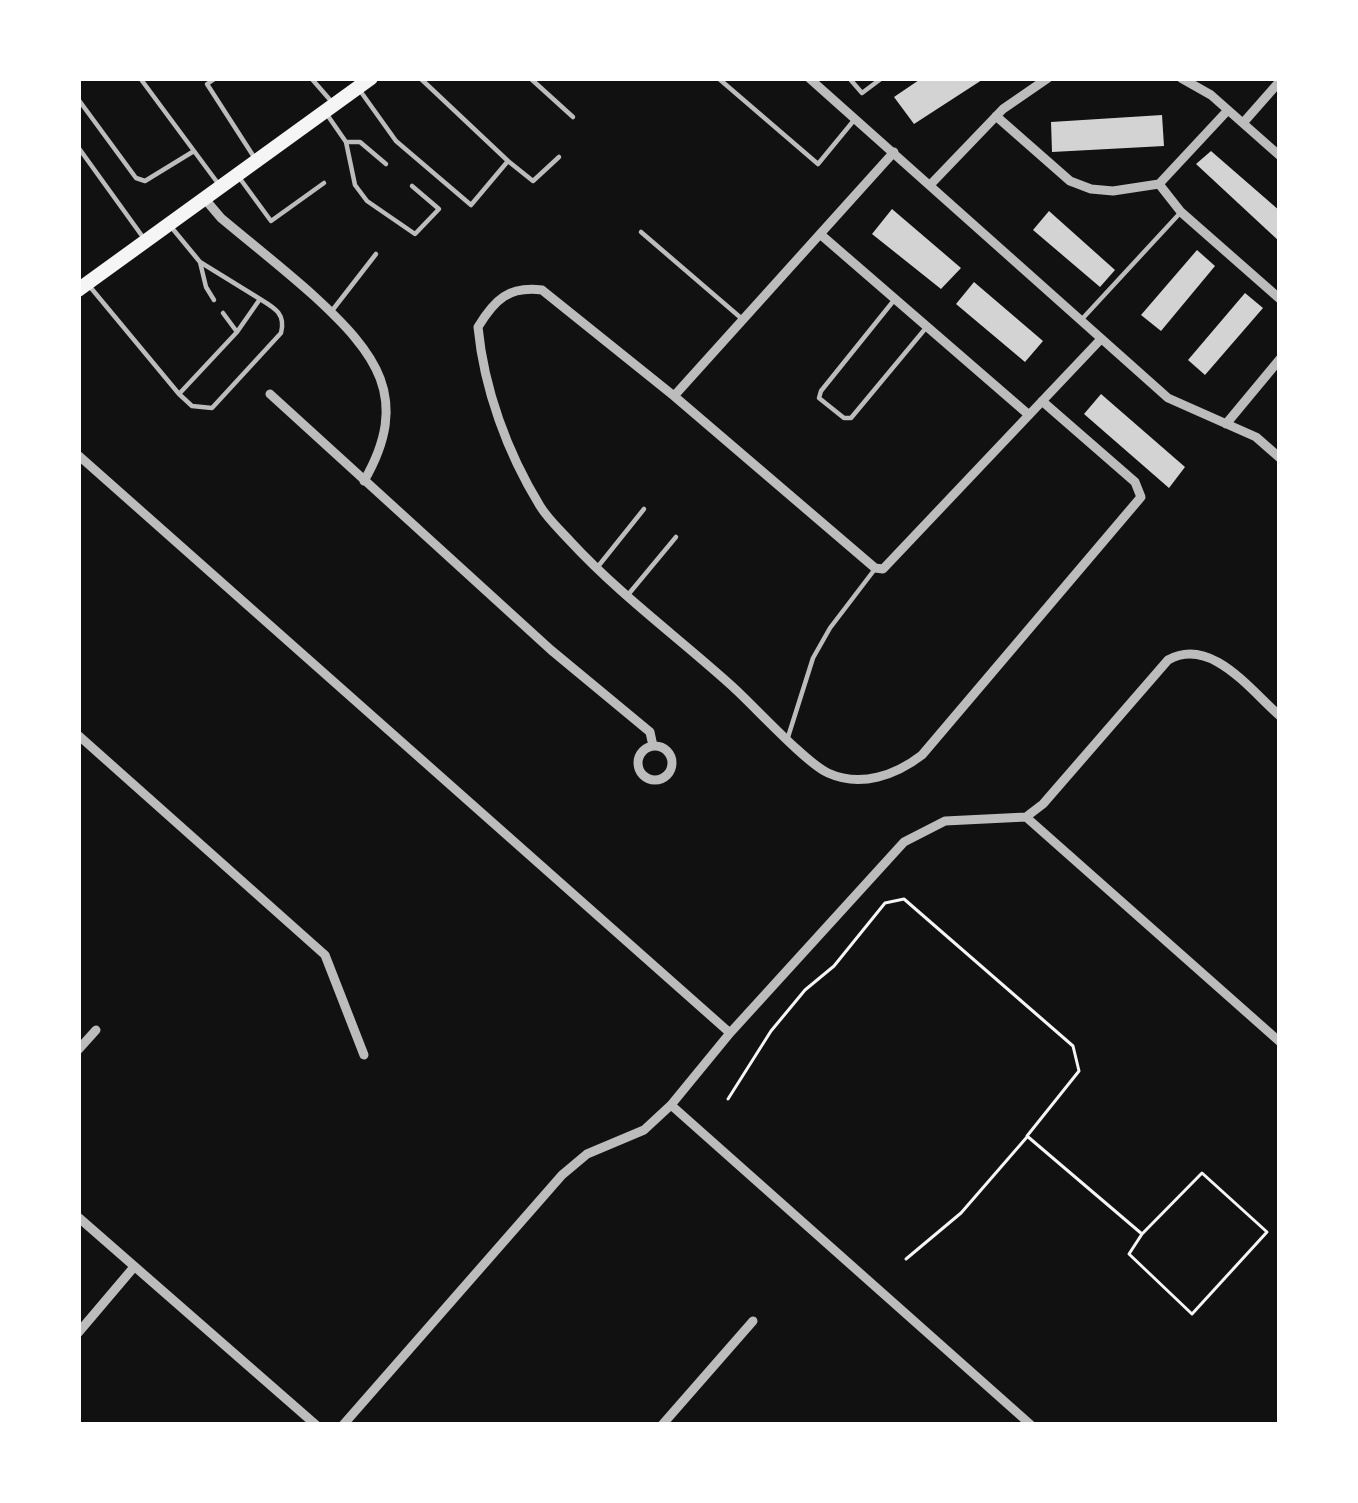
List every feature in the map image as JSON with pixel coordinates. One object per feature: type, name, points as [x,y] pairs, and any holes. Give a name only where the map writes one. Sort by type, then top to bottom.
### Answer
[{"type":"main road","points":[[81,283],[146,242],[364,83]]},
{"type":"street","points":[[931,184],[996,116],[1048,78]]},
{"type":"street","points":[[1181,78],[1228,110],[1280,156]]},
{"type":"street","points":[[814,79],[1168,398],[1256,437],[1280,458]]},
{"type":"street","points":[[1243,123],[1280,81]]},
{"type":"street","points":[[996,116],[1070,181],[1113,191],[1159,184],[1228,110]]},
{"type":"street","points":[[674,396],[894,152]]},
{"type":"street","points":[[1159,184],[1180,212],[1280,299]]},
{"type":"street","points":[[204,198],[359,339],[382,377],[384,438],[364,481]]},
{"type":"street","points":[[820,234],[1029,415]]},
{"type":"street","points":[[1042,401],[1135,482],[1141,497],[922,755],[906,767],[862,780],[827,773],[596,569],[542,509],[508,442],[482,371],[478,327],[506,292],[520,287],[542,290],[875,568],[883,569],[892,562],[1042,401],[1101,339]]},
{"type":"street","points":[[1226,424],[1280,359]]},
{"type":"street","points":[[269,394],[551,650],[650,731],[653,746]]},
{"type":"street","points":[[78,455],[730,1033]]},
{"type":"street","points":[[344,1425],[562,1175],[587,1154],[644,1130],[671,1105],[904,842],[945,821],[1026,817],[1043,804],[1168,660],[1193,651],[1216,660],[1280,716]]},
{"type":"street","points":[[78,735],[325,955],[364,1055]]},
{"type":"street","points":[[1026,817],[1280,1042]]},
{"type":"street","points":[[78,1050],[96,1030]]},
{"type":"street","points":[[671,1105],[1031,1425]]},
{"type":"street","points":[[78,1217],[316,1425]]},
{"type":"street","points":[[78,1333],[134,1267]]},
{"type":"street","points":[[662,1425],[754,1321]]},
{"type":"lane","points":[[140,78],[221,187]]},
{"type":"lane","points":[[216,78],[207,84],[258,161]]},
{"type":"lane","points":[[311,78],[346,142],[355,185],[367,201],[415,234],[439,209],[412,186]]},
{"type":"lane","points":[[420,78],[533,181],[559,157]]},
{"type":"lane","points":[[530,78],[573,117]]},
{"type":"lane","points":[[718,78],[818,164],[856,119]]},
{"type":"lane","points":[[849,78],[862,93],[882,78]]},
{"type":"lane","points":[[364,83],[396,140],[472,205],[508,161]]},
{"type":"lane","points":[[78,99],[136,178],[153,178],[194,152]]},
{"type":"lane","points":[[346,142],[360,142],[386,164]]},
{"type":"lane","points":[[78,147],[146,242]]},
{"type":"lane","points":[[237,175],[271,220],[324,183]]},
{"type":"lane","points":[[1081,321],[1180,212]]},
{"type":"lane","points":[[81,283],[179,394],[192,406],[212,408],[281,333],[284,322],[279,311],[200,262],[170,224]]},
{"type":"lane","points":[[641,232],[743,319]]},
{"type":"lane","points":[[332,312],[376,254]]},
{"type":"lane","points":[[200,262],[214,300]]},
{"type":"lane","points":[[179,394],[237,332],[260,298]]},
{"type":"lane","points":[[895,299],[819,398],[844,418],[851,418],[927,327]]},
{"type":"lane","points":[[223,313],[237,332]]},
{"type":"lane","points":[[596,569],[644,509]]},
{"type":"lane","points":[[627,596],[676,537]]},
{"type":"lane","points":[[788,737],[813,658],[875,568]]},
{"type":"path","points":[[728,1100],[771,1030],[805,990],[834,966],[885,903],[904,899],[1073,1046],[1079,1071],[961,1213],[906,1259]]},
{"type":"path","points":[[1027,1136],[1142,1234]]},
{"type":"path","points":[[1202,1173],[1267,1232],[1192,1314],[1129,1254],[1142,1234],[1202,1173]]},
{"type":"building","points":[[922,78],[985,78],[914,124],[894,97]]},
{"type":"building","points":[[1162,115],[1164,146],[1052,152],[1051,122]]},
{"type":"building","points":[[1211,151],[1280,211],[1280,242],[1196,164]]},
{"type":"building","points":[[892,209],[961,268],[941,289],[872,234]]},
{"type":"building","points":[[1049,211],[1115,270],[1100,287],[1033,230]]},
{"type":"building","points":[[1197,250],[1215,266],[1161,331],[1141,315]]},
{"type":"building","points":[[974,282],[1043,341],[1025,362],[956,304]]},
{"type":"building","points":[[1245,293],[1263,308],[1205,375],[1188,360]]},
{"type":"building","points":[[1101,394],[1185,467],[1169,488],[1084,414]]}]
